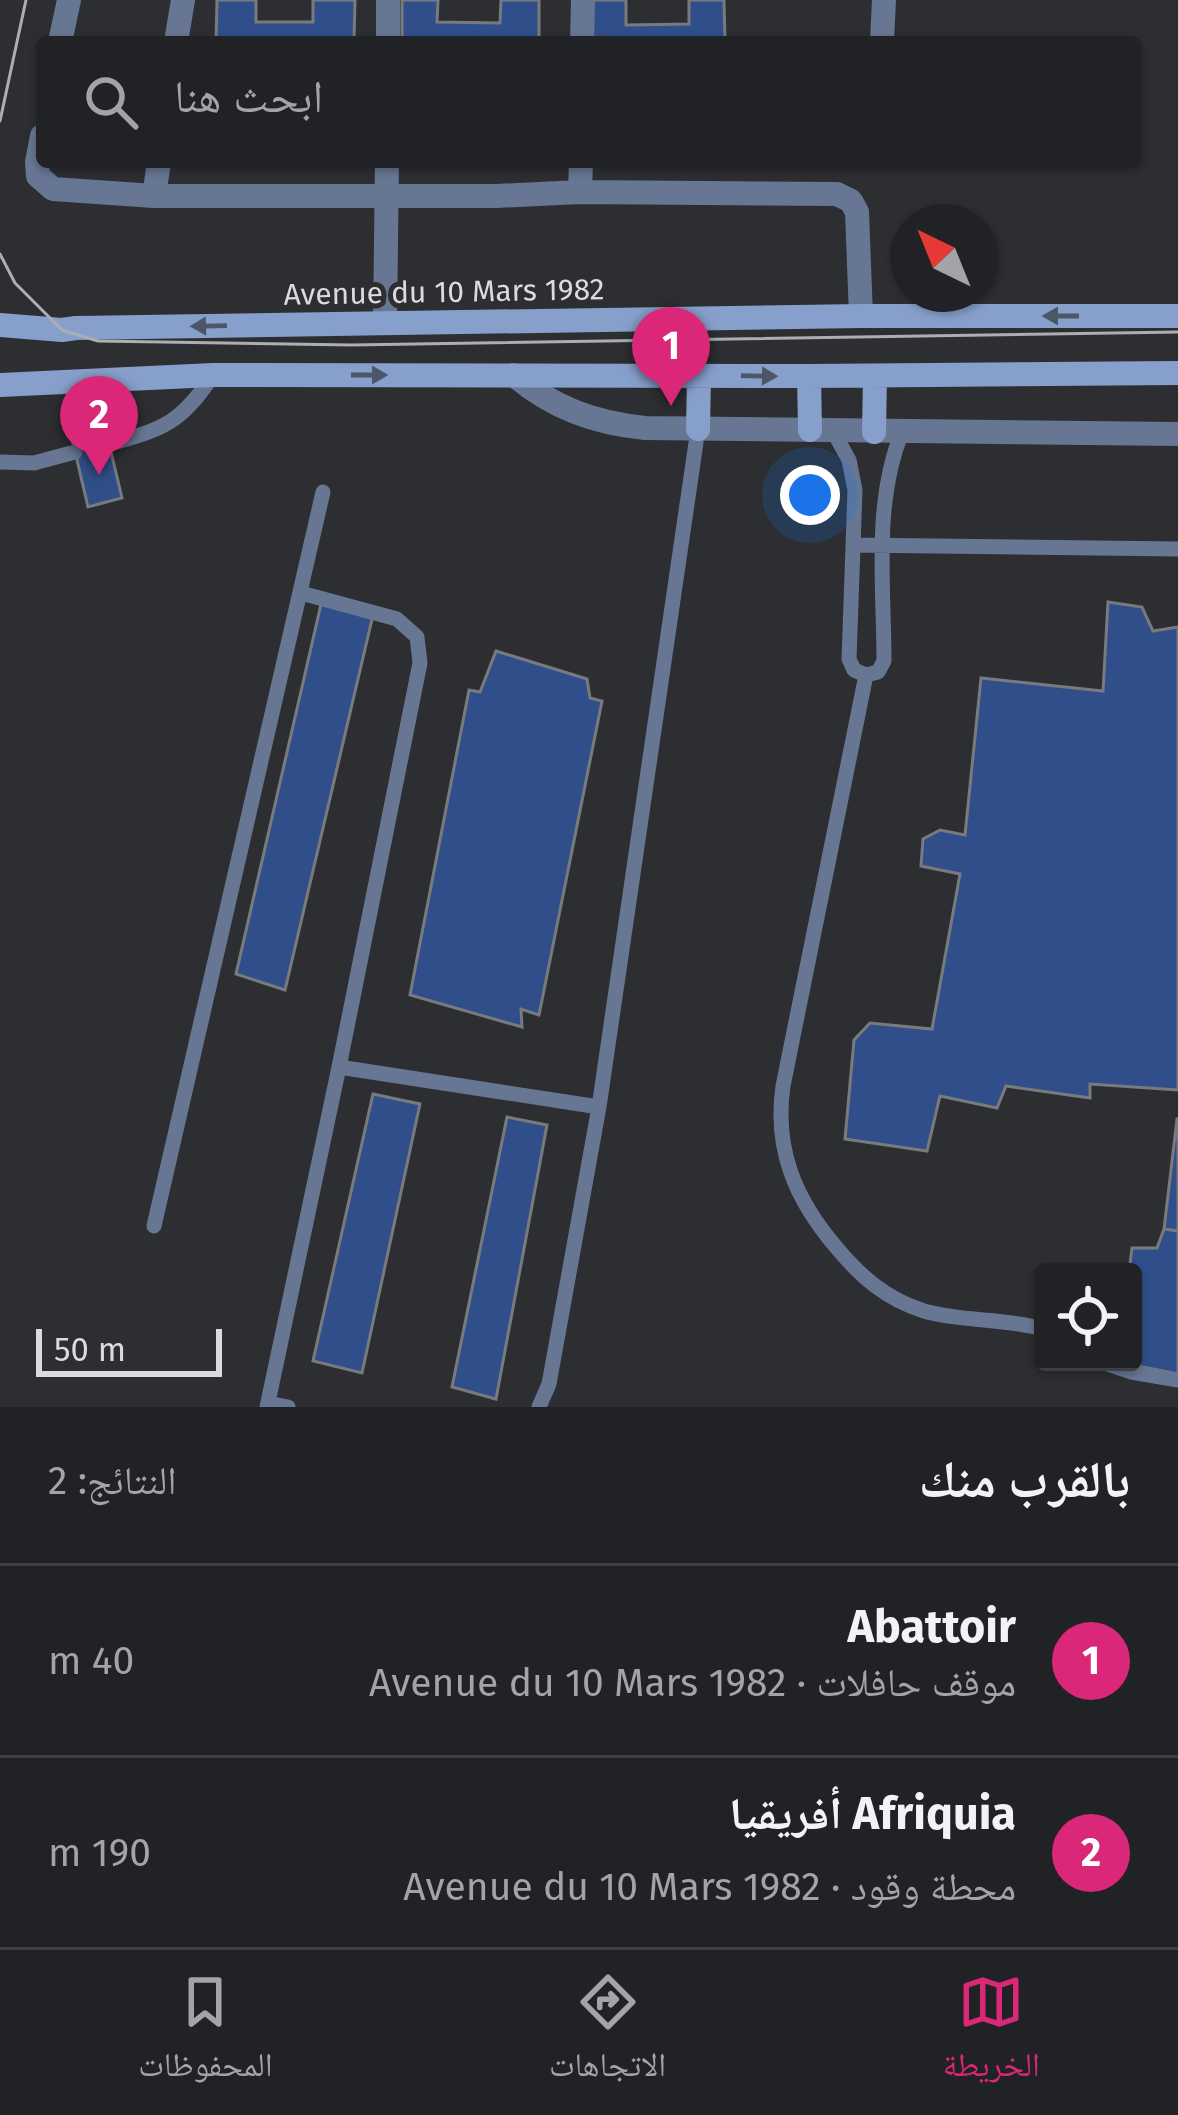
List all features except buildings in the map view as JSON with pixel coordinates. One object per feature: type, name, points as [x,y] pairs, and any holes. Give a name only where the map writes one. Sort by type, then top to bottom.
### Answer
[{"type":"main road","name":"Avenue du 10 Mars 1982","points":[[0,326],[62,330],[861,316],[1178,316]]},
{"type":"main road","points":[[0,385],[214,375],[1178,374]]},
{"type":"main road","points":[[698,429],[699,375]]},
{"type":"main road","points":[[809,376],[822,431]]},
{"type":"main road","points":[[874,432],[875,376]]},
{"type":"street","points":[[61,36],[69,0]]},
{"type":"street","points":[[177,36],[183,0]]},
{"type":"street","points":[[388,0],[388,36]]},
{"type":"street","points":[[582,36],[583,0]]},
{"type":"street","points":[[882,36],[884,0]]},
{"type":"street","points":[[37,168],[38,176],[52,188],[154,196],[837,194],[851,201],[857,212],[861,316]]},
{"type":"street","points":[[154,196],[158,168]]},
{"type":"street","points":[[386,323],[387,168]]},
{"type":"street","points":[[580,168],[580,192]]},
{"type":"street","points":[[514,375],[562,407],[602,422],[645,428],[1178,434]]},
{"type":"lane","points":[[109,443],[148,434],[182,415],[214,375]]},
{"type":"lane","points":[[539,1407],[549,1384],[599,1107],[698,429]]},
{"type":"lane","points":[[822,431],[842,445],[854,477],[849,659],[854,670],[866,675],[878,672],[884,661],[885,487],[902,432]]},
{"type":"lane","points":[[0,462],[34,463],[75,452]]},
{"type":"lane","points":[[154,1226],[322,492]]},
{"type":"lane","points":[[853,545],[1178,549]]},
{"type":"lane","points":[[289,1407],[268,1405],[420,663],[417,637],[397,620],[301,593]]},
{"type":"lane","points":[[866,675],[779,1110],[786,1163],[820,1228],[860,1275],[885,1294],[939,1315],[1034,1327]]},
{"type":"lane","points":[[339,1067],[599,1107]]},
{"type":"lane","points":[[1128,1371],[1178,1380]]},
{"type":"tram line","points":[[0,121],[26,0]]},
{"type":"tram line","points":[[0,254],[15,283],[62,330],[98,341],[352,345],[1178,332]]},
{"type":"place","name":"Abattoir","points":[[671,406]]},
{"type":"place","name":"Afriquia أفريقيا","points":[[99,475]]}]
